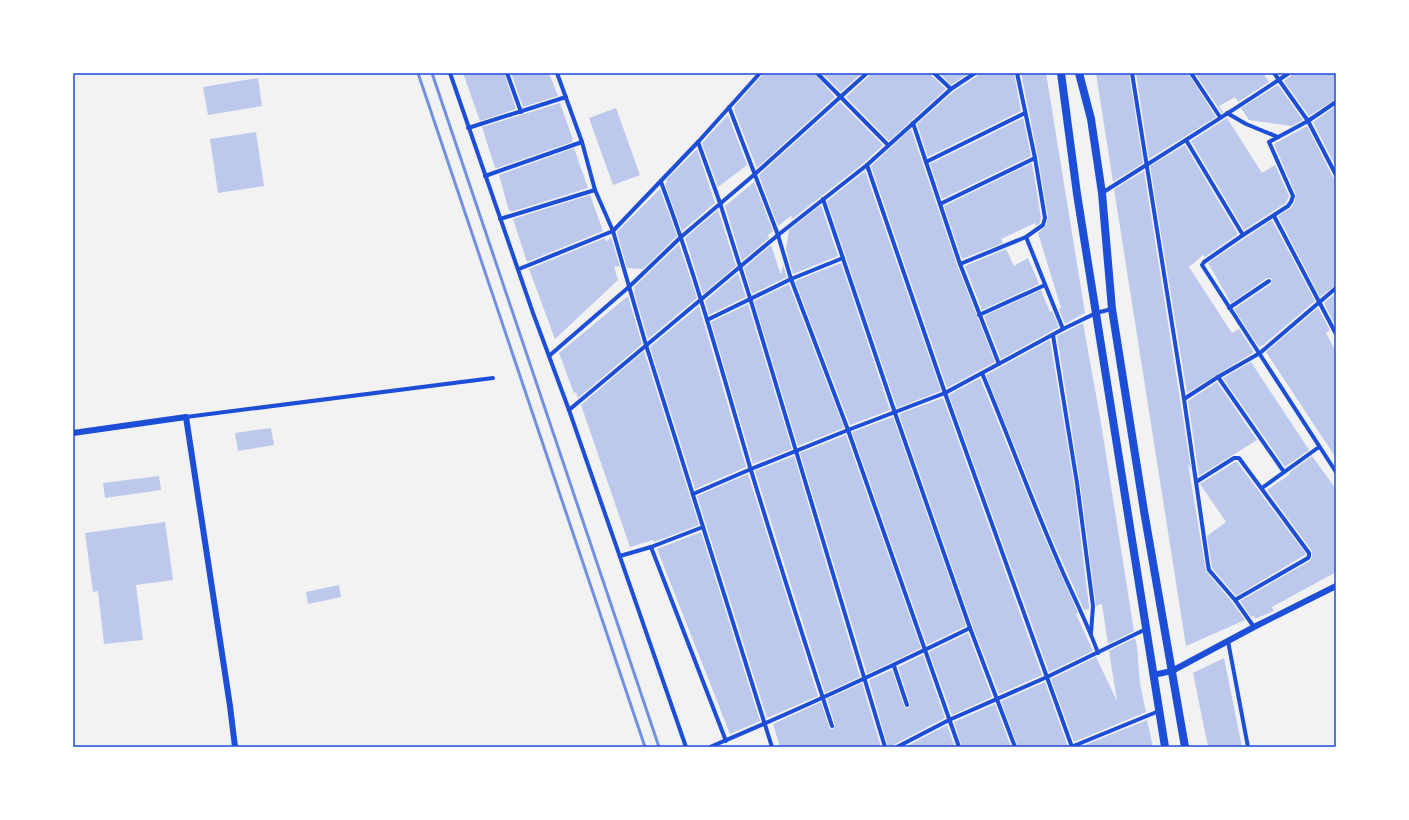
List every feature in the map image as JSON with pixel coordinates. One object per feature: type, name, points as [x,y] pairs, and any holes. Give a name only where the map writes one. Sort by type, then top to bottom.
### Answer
[{"type":"main road","points":[[1061,73],[1077,194],[1165,747]]},
{"type":"main road","points":[[1079,73],[1091,119],[1102,193],[1112,309],[1185,747]]},
{"type":"street","points":[[450,73],[686,747]]},
{"type":"street","points":[[507,73],[521,112]]},
{"type":"street","points":[[557,73],[582,142],[595,190],[613,231],[646,345],[772,747]]},
{"type":"street","points":[[519,268],[613,231],[661,182],[760,73]]},
{"type":"street","points":[[817,73],[888,145]]},
{"type":"street","points":[[549,356],[630,286],[681,237],[755,174],[867,73]]},
{"type":"street","points":[[934,73],[951,90]]},
{"type":"street","points":[[569,410],[740,266],[866,165],[951,90],[975,73]]},
{"type":"street","points":[[960,264],[1026,237],[1043,225],[1045,218],[1035,158],[1017,73]]},
{"type":"street","points":[[1132,73],[1210,570],[1235,600],[1254,627]]},
{"type":"street","points":[[1192,73],[1220,117]]},
{"type":"street","points":[[1274,73],[1308,121],[1336,175]]},
{"type":"street","points":[[1102,193],[1289,73]]},
{"type":"street","points":[[468,128],[521,112],[566,96]]},
{"type":"street","points":[[1336,102],[1308,121],[1270,142],[1293,196],[1288,206],[1243,234],[1204,262],[1202,266],[1336,472]]},
{"type":"street","points":[[728,107],[778,235],[791,279],[848,430],[959,747]]},
{"type":"street","points":[[926,162],[1025,113]]},
{"type":"street","points":[[1227,113],[1246,124],[1278,137]]},
{"type":"street","points":[[914,123],[960,264],[998,364]]},
{"type":"street","points":[[1186,140],[1243,234]]},
{"type":"street","points":[[485,176],[582,142]]},
{"type":"street","points":[[698,142],[720,203],[750,298],[885,747]]},
{"type":"street","points":[[940,204],[1035,158]]},
{"type":"street","points":[[866,165],[1072,747],[1160,711]]},
{"type":"street","points":[[661,182],[681,237],[701,300],[751,469],[832,726]]},
{"type":"street","points":[[500,219],[595,190]]},
{"type":"street","points":[[823,199],[895,413],[970,628],[1015,747]]},
{"type":"street","points":[[1274,216],[1336,334]]},
{"type":"street","points":[[1026,237],[1063,329]]},
{"type":"street","points":[[707,320],[791,279],[843,258]]},
{"type":"street","points":[[1229,308],[1269,281]]},
{"type":"street","points":[[979,315],[1045,285]]},
{"type":"street","points":[[1184,398],[1260,353],[1336,288]]},
{"type":"street","points":[[693,494],[848,430],[946,393],[1063,329],[1096,314],[1112,309]]},
{"type":"street","points":[[1053,335],[1077,483],[1093,606],[1091,634]]},
{"type":"street","points":[[982,373],[1058,561],[1098,653]]},
{"type":"street","points":[[1218,377],[1284,472]]},
{"type":"street","points":[[73,433],[493,378]]},
{"type":"street","points":[[186,417],[235,747]]},
{"type":"street","points":[[1262,488],[1319,447]]},
{"type":"street","points":[[1196,482],[1237,457],[1239,458],[1309,553],[1308,558],[1235,600]]},
{"type":"street","points":[[620,556],[651,547],[703,527]]},
{"type":"street","points":[[651,547],[726,740]]},
{"type":"street","points":[[1153,675],[1172,671],[1254,627],[1336,586]]},
{"type":"street","points":[[710,747],[894,666],[970,628]]},
{"type":"street","points":[[898,747],[949,720],[1047,677],[1147,628]]},
{"type":"street","points":[[1228,641],[1248,747]]},
{"type":"street","points":[[894,666],[907,705]]},
{"type":"building","points":[[463,73],[504,73],[516,109],[480,121]]},
{"type":"building","points":[[511,73],[549,73],[558,96],[523,107]]},
{"type":"building","points":[[764,73],[814,73],[835,97],[757,168],[734,107]]},
{"type":"building","points":[[822,73],[862,73],[841,92]]},
{"type":"building","points":[[870,73],[931,73],[932,76],[946,89],[889,141],[846,97],[869,76]]},
{"type":"building","points":[[939,73],[969,73],[951,85]]},
{"type":"building","points":[[978,73],[1014,73],[1021,111],[928,157],[917,124],[953,92],[977,76]]},
{"type":"building","points":[[1021,73],[1046,73],[1085,313],[1065,324],[1059,309],[1061,308],[1038,233],[1046,226],[1048,217],[1038,157]]},
{"type":"building","points":[[1096,73],[1129,73],[1143,163],[1113,182]]},
{"type":"building","points":[[1136,73],[1188,73],[1216,117],[1149,159]]},
{"type":"building","points":[[1195,73],[1263,73],[1269,82],[1238,102],[1235,97],[1219,106],[1223,112],[1222,113]]},
{"type":"building","points":[[1292,73],[1336,73],[1336,99],[1309,116],[1284,81],[1291,76]]},
{"type":"building","points":[[258,78],[262,106],[208,115],[203,87]]},
{"type":"building","points":[[1278,85],[1303,120],[1292,126],[1249,120],[1241,108]]},
{"type":"building","points":[[840,102],[883,145],[865,162],[791,220],[792,215],[778,226],[759,175]]},
{"type":"building","points":[[560,103],[573,140],[572,142],[495,168],[482,127]]},
{"type":"building","points":[[1336,106],[1336,167],[1313,122]]},
{"type":"building","points":[[616,108],[640,175],[613,185],[589,118]]},
{"type":"building","points":[[728,115],[747,165],[718,187],[702,143]]},
{"type":"building","points":[[1023,118],[1031,156],[942,199],[930,164]]},
{"type":"building","points":[[1227,118],[1262,173],[1275,165],[1289,196],[1286,203],[1244,230],[1191,141]]},
{"type":"building","points":[[1307,126],[1333,177],[1336,178],[1336,285],[1320,297],[1278,216],[1291,208],[1296,195],[1274,144]]},
{"type":"building","points":[[911,129],[957,265],[995,362],[947,388],[871,166]]},
{"type":"building","points":[[256,132],[264,186],[218,193],[210,139]]},
{"type":"building","points":[[1185,145],[1238,234],[1205,257],[1203,255],[1189,267],[1232,333],[1239,329],[1254,352],[1187,393],[1150,166]]},
{"type":"building","points":[[574,148],[588,188],[511,212],[511,210],[509,211],[499,175]]},
{"type":"building","points":[[697,149],[715,203],[682,231],[665,184],[667,182],[666,180]]},
{"type":"building","points":[[1032,163],[1041,218],[1040,223],[1036,226],[1035,223],[1001,239],[1003,243],[962,259],[944,206]]},
{"type":"building","points":[[865,171],[941,391],[897,408],[827,201]]},
{"type":"building","points":[[1144,171],[1191,469],[1188,464],[1206,571],[1245,620],[1186,646],[1114,189]]},
{"type":"building","points":[[754,182],[773,231],[768,235],[769,238],[742,261],[725,206]]},
{"type":"building","points":[[660,189],[677,236],[643,269],[627,268],[617,232]]},
{"type":"building","points":[[590,195],[603,231],[527,262],[513,219]]},
{"type":"building","points":[[821,205],[838,256],[793,274],[786,249],[789,230]]},
{"type":"building","points":[[718,210],[736,266],[703,294],[685,238]]},
{"type":"building","points":[[1272,220],[1315,301],[1259,347],[1234,309],[1271,284],[1272,279],[1267,278],[1231,303],[1208,263]]},
{"type":"building","points":[[611,237],[620,267],[614,266],[618,280],[555,339],[529,269],[605,238],[606,242]]},
{"type":"building","points":[[679,244],[697,298],[648,339],[634,292],[634,287]]},
{"type":"building","points":[[771,245],[781,275],[783,265],[787,277],[752,294],[744,268]]},
{"type":"building","points":[[1006,249],[1014,266],[1028,258],[1039,284],[982,310],[965,266]]},
{"type":"building","points":[[841,263],[890,410],[850,425],[795,281]]},
{"type":"building","points":[[738,273],[746,297],[709,315],[705,301]]},
{"type":"building","points":[[789,284],[844,428],[798,446],[754,301]]},
{"type":"building","points":[[1041,290],[1050,312],[1052,311],[1059,327],[1001,359],[984,316]]},
{"type":"building","points":[[1336,293],[1336,324],[1335,325],[1324,303]]},
{"type":"building","points":[[628,296],[642,344],[578,398],[576,392],[574,393],[559,353]]},
{"type":"building","points":[[748,304],[792,449],[753,464],[711,322]]},
{"type":"building","points":[[699,306],[746,467],[695,489],[650,347]]},
{"type":"building","points":[[1318,308],[1330,330],[1326,333],[1336,352],[1336,458],[1266,352]]},
{"type":"building","points":[[1083,323],[1100,417],[1134,631],[1108,644],[1102,604],[1096,606],[1080,482],[1057,336]]},
{"type":"building","points":[[1050,340],[1074,484],[1089,606],[1089,609],[1084,610],[1051,536],[986,375]]},
{"type":"building","points":[[644,351],[699,525],[654,542],[653,540],[630,547],[581,405]]},
{"type":"building","points":[[1251,362],[1309,450],[1285,467],[1223,378]]},
{"type":"building","points":[[980,378],[1045,539],[1078,613],[1076,614],[1093,651],[1049,672],[949,395]]},
{"type":"building","points":[[1217,382],[1257,440],[1199,476],[1188,401]]},
{"type":"building","points":[[943,398],[1042,675],[999,694],[973,627],[899,414]]},
{"type":"building","points":[[893,417],[966,626],[927,645],[852,432]]},
{"type":"building","points":[[271,428],[274,445],[238,451],[235,433]]},
{"type":"building","points":[[846,435],[921,648],[867,674],[800,453]]},
{"type":"building","points":[[794,456],[860,677],[825,693],[755,471]]},
{"type":"building","points":[[1312,456],[1336,489],[1336,572],[1272,607],[1274,611],[1255,619],[1254,616],[1251,617],[1240,601],[1310,561],[1312,557],[1312,551],[1267,490]]},
{"type":"building","points":[[1237,462],[1306,554],[1236,596],[1212,568],[1207,536],[1226,522],[1200,484]]},
{"type":"building","points":[[748,474],[818,696],[767,718],[697,496]]},
{"type":"building","points":[[159,476],[161,490],[105,498],[103,483]]},
{"type":"building","points":[[165,522],[173,580],[136,585],[143,640],[104,644],[98,591],[93,592],[85,533]]},
{"type":"building","points":[[701,532],[760,721],[730,734],[657,549]]},
{"type":"building","points":[[339,585],[341,597],[308,604],[306,592]]},
{"type":"building","points":[[968,633],[992,697],[952,715],[929,652]]},
{"type":"building","points":[[1135,638],[1140,684],[1146,712],[1074,742],[1051,679],[1096,657],[1117,701],[1109,651]]},
{"type":"building","points":[[923,655],[945,718],[895,744],[894,747],[888,747],[869,680],[892,670],[904,706],[908,708],[910,704],[898,667]]},
{"type":"building","points":[[1224,658],[1242,747],[1208,747],[1193,673]]},
{"type":"building","points":[[1045,682],[1068,747],[1018,747],[1001,701]]},
{"type":"building","points":[[862,683],[881,747],[780,747],[773,724],[821,702],[829,727],[833,729],[835,725],[827,699]]},
{"type":"building","points":[[995,704],[1011,747],[962,747],[954,722]]},
{"type":"building","points":[[1147,720],[1153,747],[1080,747]]},
{"type":"building","points":[[947,725],[955,747],[905,747]]},
{"type":"railway","points":[[418,73],[645,747]]},
{"type":"railway","points":[[432,73],[659,747]]}]
